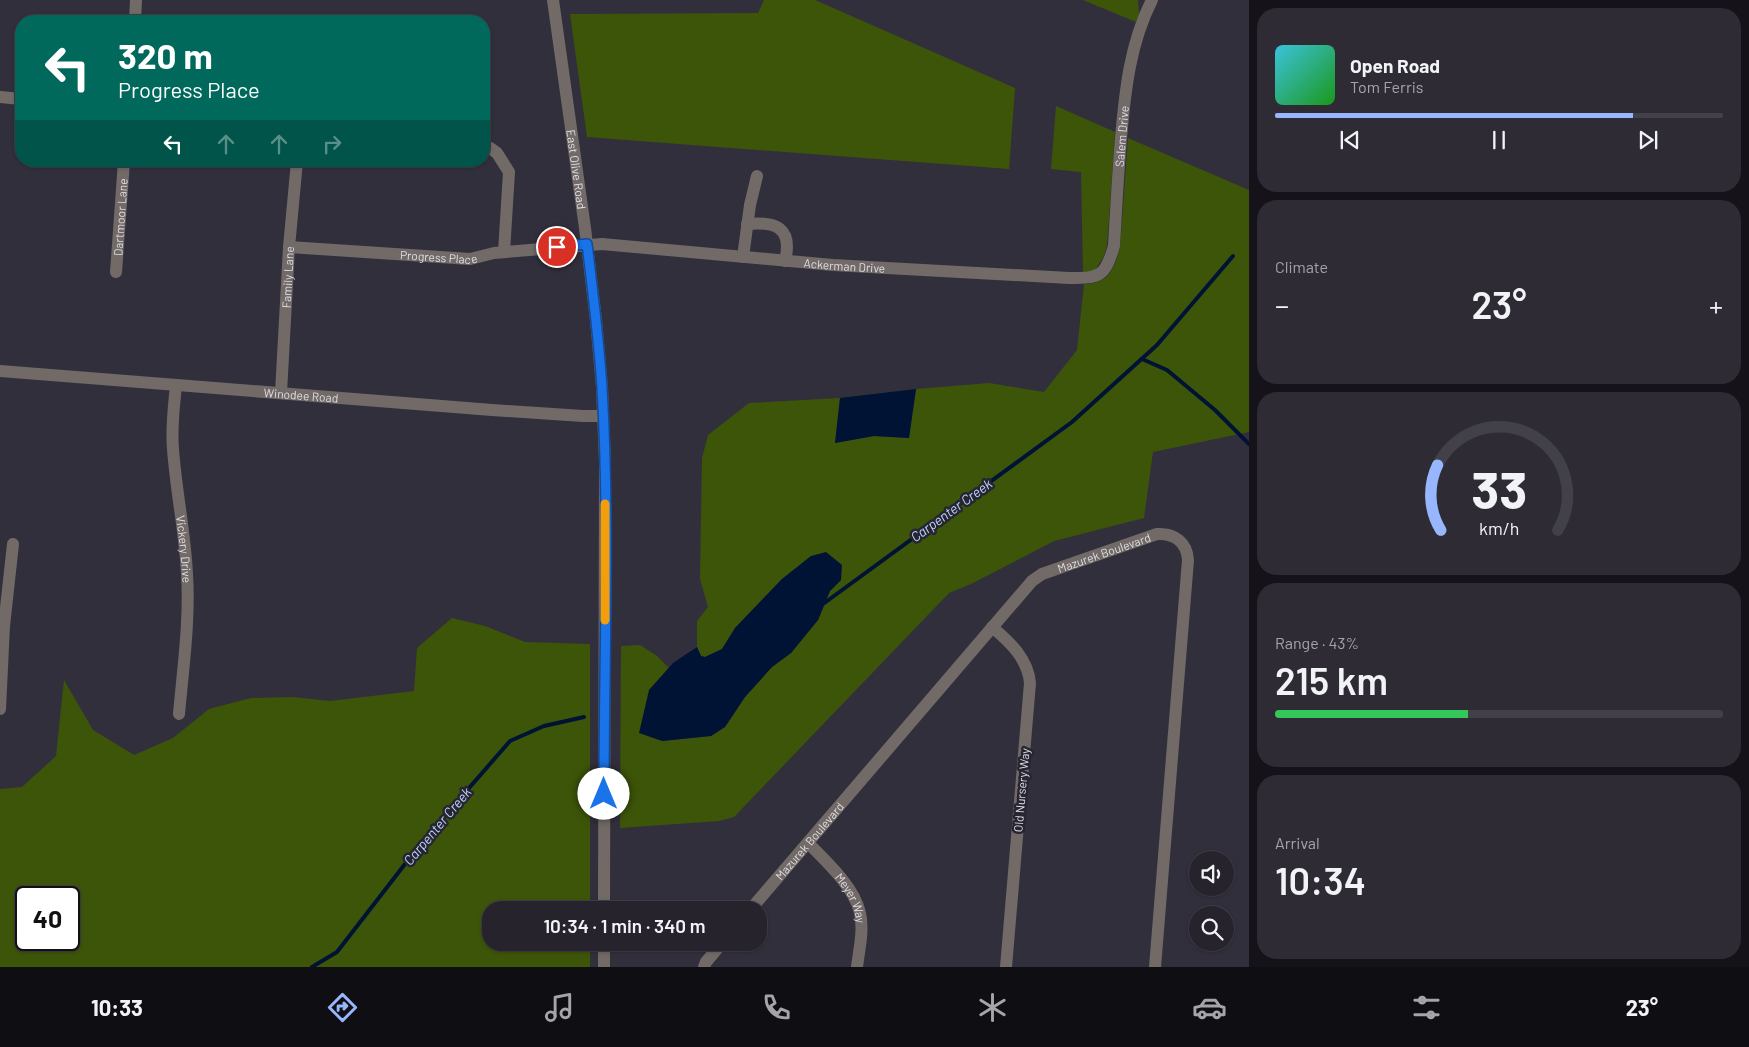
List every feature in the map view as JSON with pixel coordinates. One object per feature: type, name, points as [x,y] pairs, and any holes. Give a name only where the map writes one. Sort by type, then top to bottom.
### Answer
[{"type":"street","points":[[135,15],[136,0]]},
{"type":"street","name":"East Olive Road","points":[[553,0],[587,244],[596,320],[603,416],[605,584],[604,901]]},
{"type":"street","name":"Salem Drive","points":[[1101,273],[1110,260],[1114,246],[1125,93],[1130,62],[1139,32],[1152,0]]},
{"type":"street","points":[[0,97],[15,98]]},
{"type":"street","points":[[490,149],[497,153],[509,172],[504,252]]},
{"type":"street","name":"Dartmoor Lane","points":[[116,272],[124,167]]},
{"type":"street","name":"Family Lane","points":[[281,393],[289,247],[296,167]]},
{"type":"street","points":[[743,257],[747,224],[757,176]]},
{"type":"street","points":[[747,224],[767,223],[785,234],[788,241],[785,261]]},
{"type":"street","name":"Progress Place","points":[[289,247],[470,259],[504,252],[587,244]]},
{"type":"street","name":"Ackerman Drive","points":[[587,244],[785,261],[1069,278],[1091,278],[1101,273]]},
{"type":"street","name":"Winodee Road","points":[[0,371],[492,410],[603,416]]},
{"type":"street","name":"Vickery Drive","points":[[176,384],[173,447],[188,583],[188,607],[179,714]]},
{"type":"street","name":"Mazurek Boulevard","points":[[758,901],[1032,581],[1042,574],[1157,534],[1166,534],[1174,536],[1181,542],[1185,548],[1188,560],[1155,967]]},
{"type":"street","points":[[0,709],[4,626],[13,544]]},
{"type":"street","name":"Old Nursery Way","points":[[992,627],[1006,639],[1025,662],[1030,683],[1006,967]]},
{"type":"street","name":"Meyer Way","points":[[808,843],[853,894],[858,903],[861,925],[858,967]]},
{"type":"street","points":[[604,951],[604,967]]},
{"type":"street","points":[[704,967],[714,951]]},
{"type":"green space","points":[[764,0],[815,0],[1015,88],[1009,169],[587,137],[570,14],[758,13]]},
{"type":"green space","points":[[1083,0],[1138,0],[1139,14],[1136,22]]},
{"type":"green space","points":[[1056,106],[1115,132],[1107,246],[1103,258],[1095,270],[1083,272],[1081,172],[1051,169]]},
{"type":"green space","points":[[1128,138],[1249,190],[1249,432],[1153,452],[1144,518],[1054,541],[971,584],[949,593],[734,817],[719,821],[620,828],[621,646],[640,645],[657,656],[669,668],[649,690],[662,741],[711,736],[725,727],[745,697],[772,667],[791,653],[818,620],[830,591],[841,580],[811,556],[782,579],[735,628],[722,649],[705,657],[701,656],[697,647],[697,621],[708,607],[700,579],[702,458],[708,435],[749,403],[840,398],[835,443],[874,436],[909,438],[916,389],[989,383],[1044,392],[1077,350],[1084,284],[1105,278],[1113,269],[1118,256]]},
{"type":"green space","points":[[452,618],[485,626],[525,642],[590,644],[590,901],[482,901],[482,951],[590,951],[590,967],[0,967],[0,789],[22,787],[56,756],[64,680],[93,730],[134,755],[173,738],[209,709],[251,698],[293,697],[330,701],[414,691],[417,648]]},
{"type":"water","points":[[916,389],[909,438],[874,436],[835,443],[840,398]]},
{"type":"water","points":[[826,552],[842,565],[841,580],[830,591],[818,620],[791,653],[772,667],[745,697],[725,727],[711,736],[662,741],[639,733],[649,690],[673,663],[697,647],[701,656],[705,657],[722,649],[735,628],[782,579],[811,556]]},
{"type":"waterway","name":"Carpenter Creek","points":[[823,604],[1072,422],[1157,345],[1233,256]]},
{"type":"waterway","points":[[1142,359],[1167,370],[1215,410],[1249,444]]},
{"type":"waterway","name":"Carpenter Creek","points":[[312,967],[337,952],[422,842],[510,741],[544,726],[584,717]]},
{"type":"slow traffic","points":[[605,504],[605,620]]},
{"type":"route","points":[[557,247],[587,244],[602,387],[605,584],[604,794]]}]
